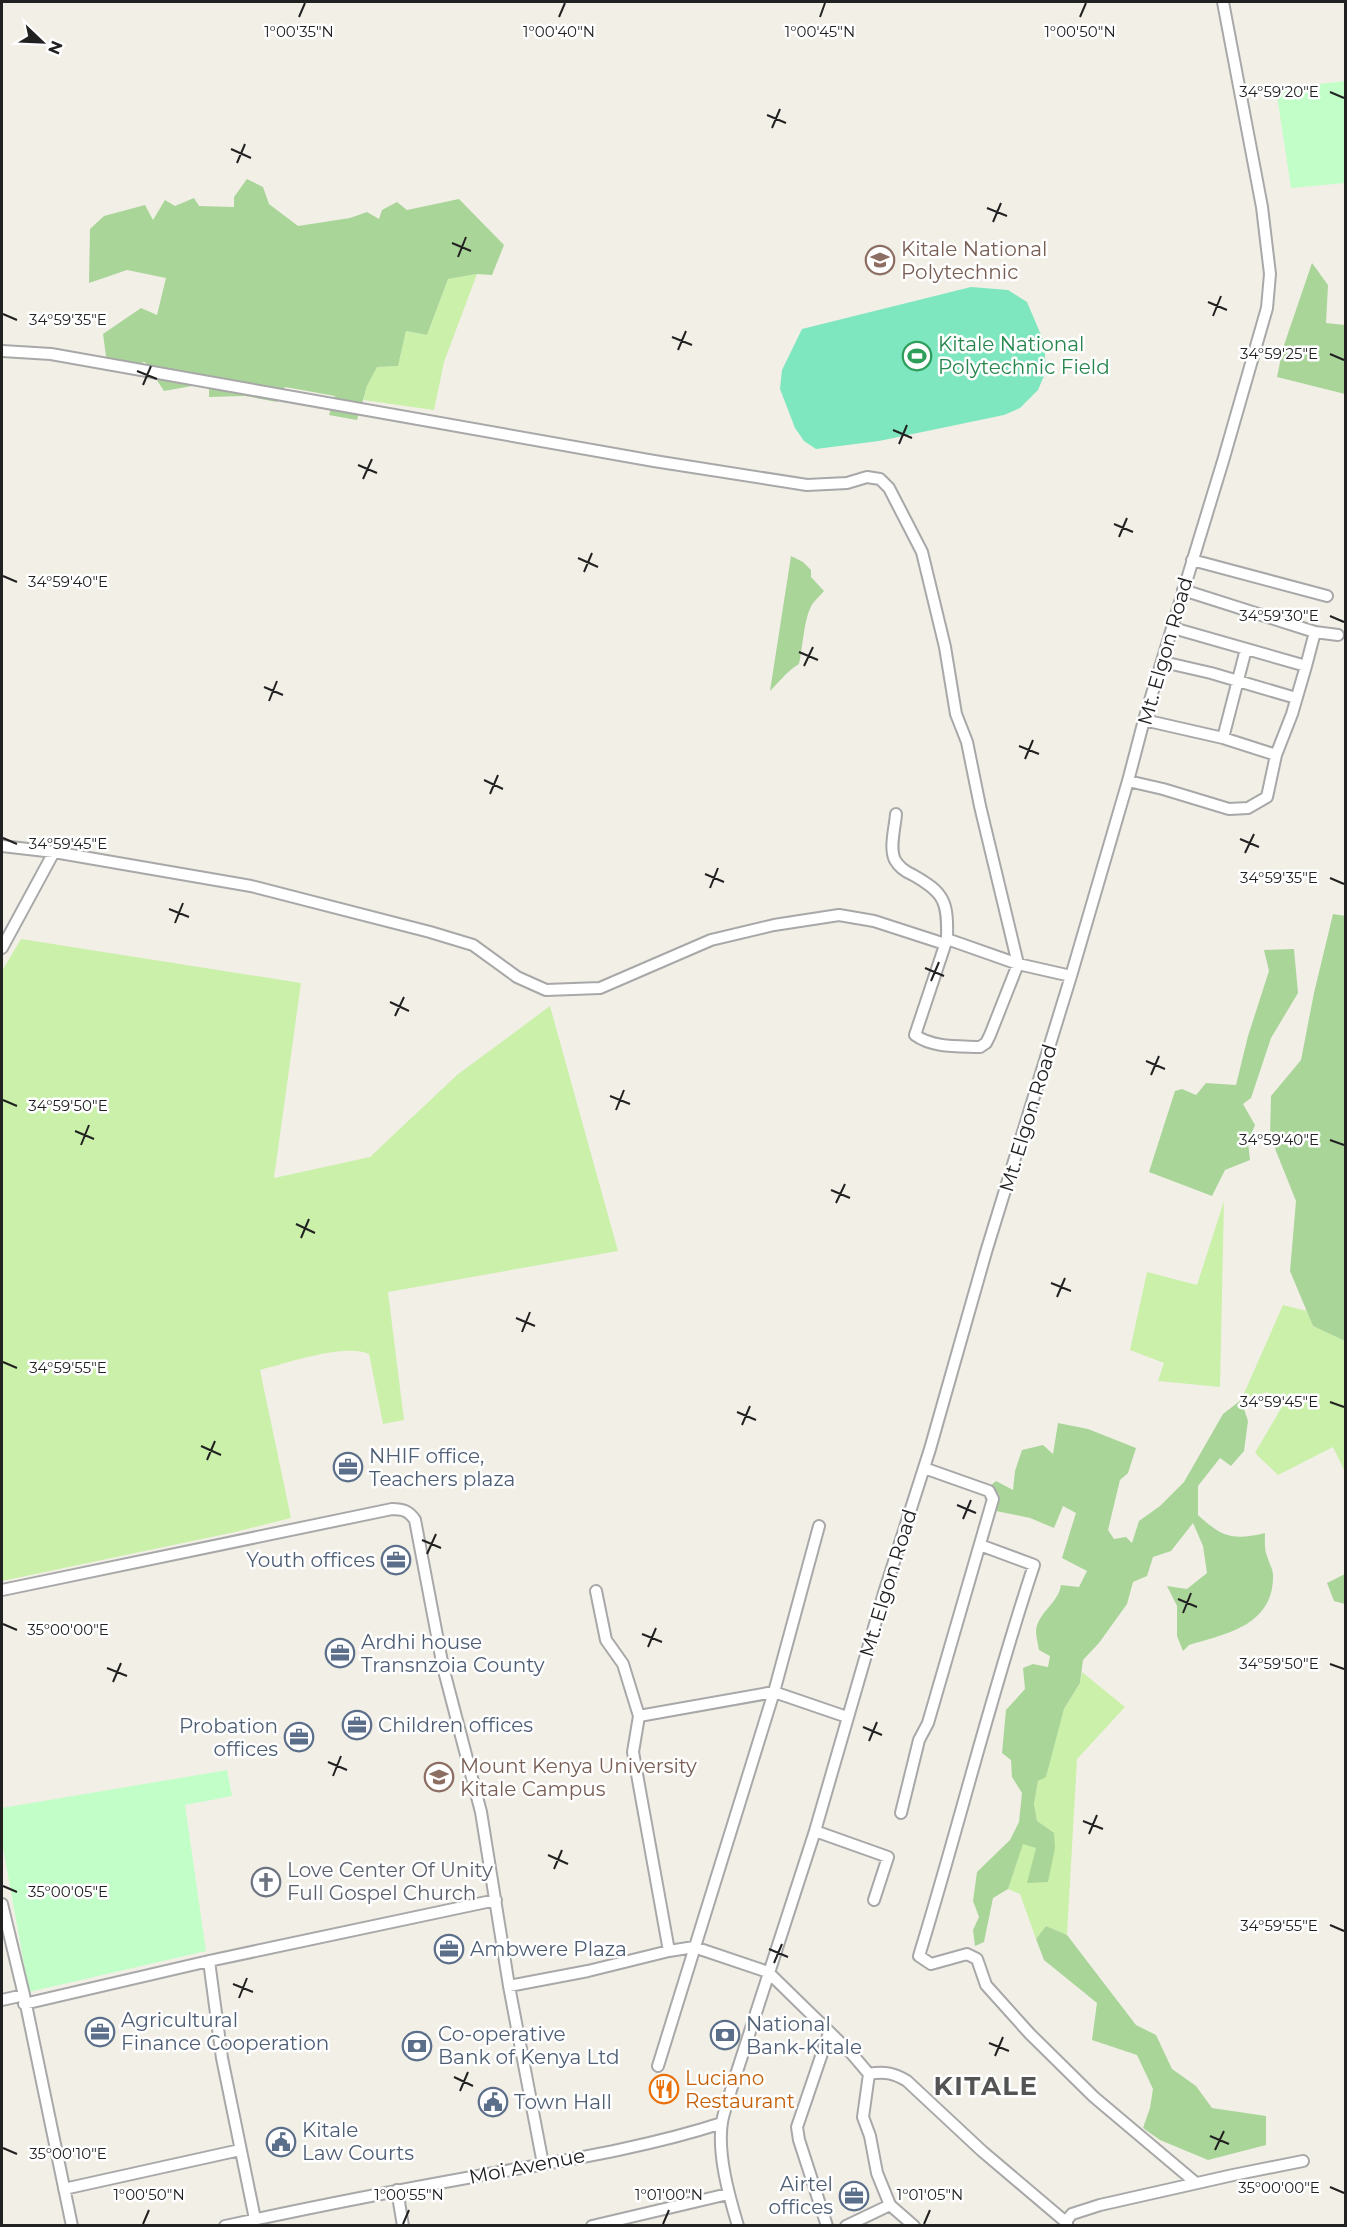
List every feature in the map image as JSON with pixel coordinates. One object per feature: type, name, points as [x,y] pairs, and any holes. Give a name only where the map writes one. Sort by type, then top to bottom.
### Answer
[{"type":"street","name":"Mt. Elgon Road","points":[[738,2226],[728,2194],[722,2150],[722,2123],[768,1972],[815,1831],[847,1718],[924,1468],[1071,976],[1144,720],[1255,354],[1270,291],[1262,207],[1222,2]]},
{"type":"street","points":[[2,351],[51,354],[807,485],[847,483],[867,477],[880,479],[889,488],[922,552],[945,647],[956,714],[967,742],[1018,964],[986,1042],[980,1047],[924,1042],[915,1035],[946,941],[948,918],[943,901],[935,888],[904,870],[896,862],[893,853],[896,814]]},
{"type":"street","points":[[1192,560],[1327,596]]},
{"type":"street","points":[[1183,590],[1315,632],[1338,636]]},
{"type":"street","points":[[1173,628],[1306,666]]},
{"type":"street","points":[[1128,781],[1229,809],[1248,808],[1267,797],[1276,755],[1296,698],[1315,632]]},
{"type":"street","points":[[1224,738],[1246,648]]},
{"type":"street","points":[[1163,662],[1296,698]]},
{"type":"street","points":[[1144,720],[1224,738],[1276,755]]},
{"type":"street","points":[[2,846],[54,852],[251,886],[430,932],[473,945],[518,977],[546,990],[600,988],[711,940],[774,925],[839,915],[874,921],[1018,964],[1071,976]]},
{"type":"street","points":[[2,948],[54,852]]},
{"type":"street","points":[[901,1813],[919,1740],[928,1723],[993,1499],[990,1491],[924,1468]]},
{"type":"street","points":[[2,1590],[392,1509],[410,1512],[415,1520],[443,1667],[481,1812],[509,1986],[543,2164]]},
{"type":"street","points":[[658,2066],[774,1692],[819,1526]]},
{"type":"street","points":[[980,1545],[1034,1565],[1004,1656],[972,1780],[919,1956],[931,1964],[967,1954],[977,1959],[986,1985],[1030,2034],[1094,2097],[1196,2183]]},
{"type":"street","points":[[596,1591],[606,1640],[623,1664],[639,1716],[633,1752],[669,1951]]},
{"type":"street","points":[[639,1716],[774,1692],[847,1718]]},
{"type":"street","points":[[815,1831],[888,1857],[874,1900]]},
{"type":"street","points":[[2,2000],[24,2000],[496,1900]]},
{"type":"street","points":[[2,1905],[72,2226]]},
{"type":"street","points":[[509,1986],[694,1947],[768,1972],[869,2074],[888,2073],[907,2080],[982,2151],[1067,2224],[1072,2214],[1100,2205],[1303,2161]]},
{"type":"street","points":[[209,1961],[222,2058],[255,2220]]},
{"type":"street","points":[[827,2226],[799,2140],[797,2127],[829,2033]]},
{"type":"street","points":[[869,2074],[863,2117],[870,2136],[878,2173],[890,2205],[914,2226]]},
{"type":"street","name":"Moi Avenue","points":[[225,2226],[397,2190],[543,2164],[691,2133],[722,2123]]},
{"type":"street","points":[[63,2189],[240,2151]]},
{"type":"street","points":[[397,2190],[403,2226]]},
{"type":"street","points":[[592,2226],[728,2194]]},
{"type":"street","points":[[846,2226],[890,2205]]},
{"type":"green space","points":[[1345,81],[1345,183],[1291,188],[1276,89]]},
{"type":"green space","points":[[247,179],[263,187],[269,204],[298,226],[350,218],[367,212],[379,219],[382,210],[397,202],[407,210],[459,199],[504,245],[492,275],[477,274],[448,279],[427,335],[406,331],[398,366],[377,367],[367,386],[357,420],[329,415],[335,396],[285,387],[277,402],[245,396],[209,397],[209,375],[192,386],[164,391],[145,362],[108,371],[103,334],[141,308],[157,315],[166,278],[127,270],[89,283],[90,229],[104,216],[145,205],[153,220],[165,200],[175,206],[194,198],[199,206],[234,207],[234,197]]},
{"type":"green space","points":[[1312,263],[1328,285],[1326,323],[1345,325],[1345,394],[1277,377],[1283,348]]},
{"type":"green space","points":[[477,274],[444,362],[434,410],[363,400],[377,367],[398,366],[406,331],[427,335],[448,279]]},
{"type":"green space","name":"Kitale National Polytechnic Field","points":[[971,287],[1008,290],[1027,302],[1044,342],[1046,371],[1038,390],[1020,408],[1004,415],[879,441],[816,449],[804,441],[795,428],[780,389],[782,370],[802,329]]},
{"type":"green space","points":[[791,556],[803,562],[811,570],[811,577],[824,591],[814,602],[808,614],[799,664],[770,691]]},
{"type":"green space","points":[[1333,914],[1346,916],[1345,1341],[1313,1326],[1290,1271],[1296,1201],[1270,1136],[1271,1096],[1301,1060]]},
{"type":"green space","points":[[21,939],[301,983],[274,1178],[370,1157],[457,1075],[550,1006],[618,1251],[388,1292],[404,1420],[383,1424],[369,1354],[359,1351],[331,1352],[260,1370],[291,1518],[2,1581],[2,971]]},
{"type":"green space","points":[[1294,949],[1298,993],[1271,1038],[1251,1098],[1243,1104],[1255,1125],[1248,1142],[1250,1160],[1225,1170],[1212,1196],[1149,1172],[1175,1091],[1182,1089],[1196,1095],[1206,1083],[1236,1085],[1248,1036],[1269,971],[1264,950]]},
{"type":"green space","points":[[1224,1201],[1220,1387],[1158,1381],[1164,1363],[1130,1350],[1147,1272],[1197,1285]]},
{"type":"green space","points":[[1283,1305],[1307,1311],[1313,1326],[1345,1341],[1345,1472],[1333,1447],[1278,1475],[1255,1453],[1283,1405],[1267,1392],[1241,1400]]},
{"type":"green space","points":[[1241,1400],[1248,1421],[1244,1451],[1231,1466],[1220,1458],[1198,1486],[1198,1515],[1214,1528],[1228,1535],[1244,1537],[1265,1533],[1265,1550],[1273,1575],[1271,1594],[1265,1607],[1256,1617],[1232,1632],[1189,1645],[1183,1651],[1177,1636],[1177,1606],[1167,1586],[1187,1589],[1207,1573],[1203,1546],[1193,1523],[1171,1551],[1153,1557],[1147,1576],[1133,1582],[1127,1604],[1099,1643],[1083,1660],[1080,1683],[1064,1709],[1046,1777],[1038,1781],[1034,1804],[1037,1821],[1054,1833],[1055,1848],[1048,1882],[1027,1883],[1036,1848],[1023,1844],[1008,1889],[993,1898],[984,1942],[975,1946],[973,1930],[979,1917],[973,1901],[977,1872],[1010,1840],[1019,1822],[1022,1793],[1012,1777],[1011,1760],[1002,1753],[1006,1710],[1025,1689],[1023,1668],[1033,1664],[1048,1667],[1050,1656],[1039,1650],[1037,1638],[1036,1631],[1040,1618],[1056,1598],[1061,1585],[1079,1587],[1087,1571],[1062,1558],[1076,1513],[1063,1506],[1054,1528],[1030,1518],[996,1511],[999,1494],[990,1486],[996,1481],[1013,1490],[1015,1471],[1022,1450],[1043,1445],[1053,1454],[1058,1423],[1088,1429],[1136,1448],[1128,1473],[1120,1480],[1108,1530],[1114,1539],[1126,1537],[1132,1543],[1139,1521],[1160,1506],[1184,1482],[1223,1414]]},
{"type":"green space","points":[[1345,1574],[1345,1604],[1334,1601],[1327,1583]]},
{"type":"green space","points":[[1082,1672],[1125,1707],[1077,1759],[1067,1935],[1046,1926],[1036,1939],[1020,1894],[1008,1889],[1023,1843],[1036,1848],[1048,1881],[1034,1804],[1038,1781],[1046,1776],[1064,1709],[1080,1683]]},
{"type":"green space","points":[[227,1770],[232,1796],[185,1805],[206,1951],[29,1992],[2,1842],[2,1808]]},
{"type":"green space","points":[[1046,1926],[1067,1935],[1136,2025],[1156,2035],[1172,2069],[1196,2086],[1212,2108],[1266,2116],[1266,2145],[1208,2160],[1160,2140],[1143,2128],[1150,2108],[1153,2089],[1137,2055],[1092,2040],[1097,2003],[1044,1960],[1036,1939]]},
{"type":"place","name":"Kitale National Polytechnic","points":[[880,260]]},
{"type":"place","name":"Kitale National Polytechnic Field","points":[[917,356]]},
{"type":"place","name":"NHIF office, Teachers plaza","points":[[348,1467]]},
{"type":"place","name":"Youth offices","points":[[396,1560]]},
{"type":"place","name":"Ardhi house Transnzoia County","points":[[340,1653]]},
{"type":"place","name":"Children offices","points":[[357,1725]]},
{"type":"place","name":"Probation offices","points":[[299,1737]]},
{"type":"place","name":"Mount Kenya University Kitale Campus","points":[[439,1777]]},
{"type":"place","name":"Love Center Of Unity Full Gospel Church","points":[[266,1882]]},
{"type":"place","name":"Ambwere Plaza","points":[[449,1949]]},
{"type":"place","name":"Agricultural Finance Cooperation","points":[[100,2032]]},
{"type":"place","name":"National Bank-Kitale","points":[[725,2035]]},
{"type":"place","name":"Co-operative Bank of Kenya Ltd","points":[[417,2046]]},
{"type":"place","name":"Luciano Restaurant","points":[[664,2089]]},
{"type":"place","name":"Town Hall","points":[[493,2102]]},
{"type":"place","name":"Kitale Law Courts","points":[[281,2142]]},
{"type":"place","name":"Airtel offices","points":[[854,2196]]},
{"type":"district","name":"KITALE","points":[[986,2086]]}]
